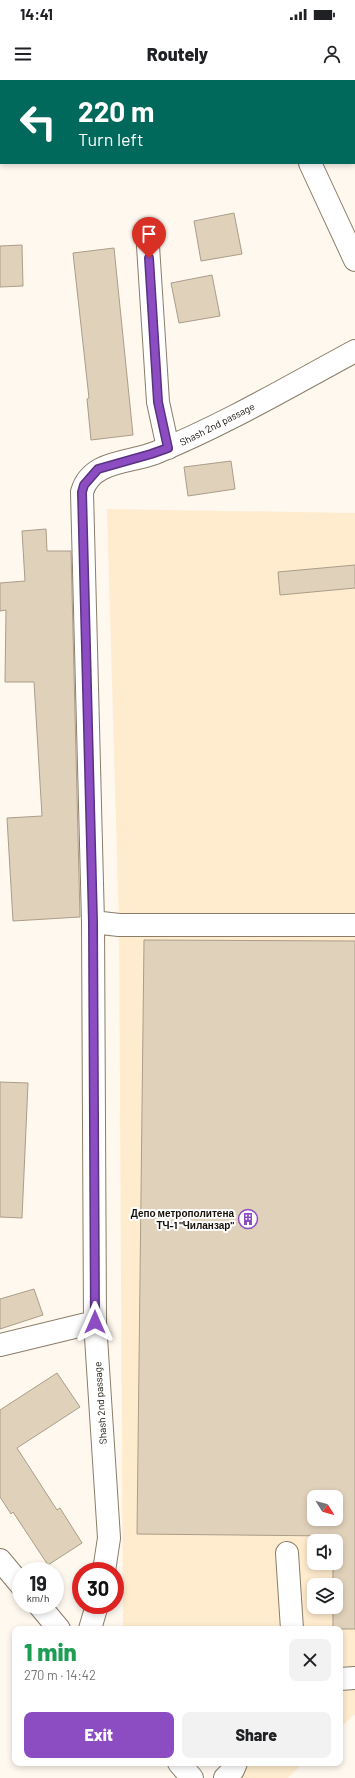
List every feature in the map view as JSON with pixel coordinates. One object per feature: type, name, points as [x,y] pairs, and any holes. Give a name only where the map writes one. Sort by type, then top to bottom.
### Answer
[{"type":"street","points":[[310,164],[355,260]]},
{"type":"street","points":[[148,246],[158,402],[168,448]]},
{"type":"street","name":"Shash 2nd passage","points":[[105,1562],[109,1538],[95,1322],[93,922],[82,492],[84,485],[98,469],[151,454],[190,439],[355,350]]},
{"type":"street","points":[[93,922],[119,925],[355,925]]},
{"type":"street","points":[[0,1345],[95,1322]]},
{"type":"street","points":[[287,1553],[292,1626]]},
{"type":"street","points":[[0,1560],[12,1574]]},
{"type":"street","points":[[46,1614],[56,1626]]},
{"type":"street","points":[[91,1626],[94,1614]]},
{"type":"street","points":[[343,1679],[355,1678]]},
{"type":"street","points":[[182,1766],[192,1778]]},
{"type":"street","points":[[225,1778],[234,1770],[235,1766]]},
{"type":"shaded area","points":[[107,509],[355,513],[355,1714],[343,1725],[343,1626],[123,1626],[124,1562],[123,1562],[119,925]]},
{"type":"shaded area","points":[[230,1766],[300,1766],[288,1778],[241,1778]]},
{"type":"building","points":[[234,213],[242,254],[201,261],[194,221]]},
{"type":"building","points":[[22,245],[23,286],[0,287],[0,246]]},
{"type":"building","points":[[114,248],[133,435],[91,440],[87,399],[89,398],[73,253]]},
{"type":"building","points":[[212,275],[220,316],[179,323],[171,283]]},
{"type":"building","points":[[231,461],[235,489],[188,496],[184,467]]},
{"type":"building","points":[[46,529],[47,551],[71,551],[80,917],[13,921],[7,818],[42,816],[34,682],[5,682],[6,610],[0,611],[0,583],[25,581],[22,531]]},
{"type":"building","points":[[355,565],[355,588],[280,595],[278,572]]},
{"type":"building","name":"Депо метрополитена ТЧ-1 \"Чиланзар\"","points":[[144,940],[355,941],[355,1629],[343,1629],[343,1626],[333,1626],[333,1614],[343,1614],[343,1578],[333,1578],[333,1570],[343,1570],[343,1534],[307,1534],[307,1536],[137,1534]]},
{"type":"building","points":[[0,1082],[28,1083],[22,1218],[0,1217]]},
{"type":"building","points":[[34,1289],[43,1315],[0,1329],[0,1299]]},
{"type":"building","points":[[57,1373],[80,1407],[17,1448],[57,1510],[60,1508],[82,1543],[53,1562],[46,1562],[13,1512],[11,1514],[0,1497],[0,1410]]},
{"type":"place","name":"Депо метрополитена ТЧ-1 \"Чиланзар\"","points":[[248,1219]]},
{"type":"route","points":[[95,1322],[93,922],[84,511],[82,492],[84,485],[98,469],[168,448],[158,402],[149,258]]}]
